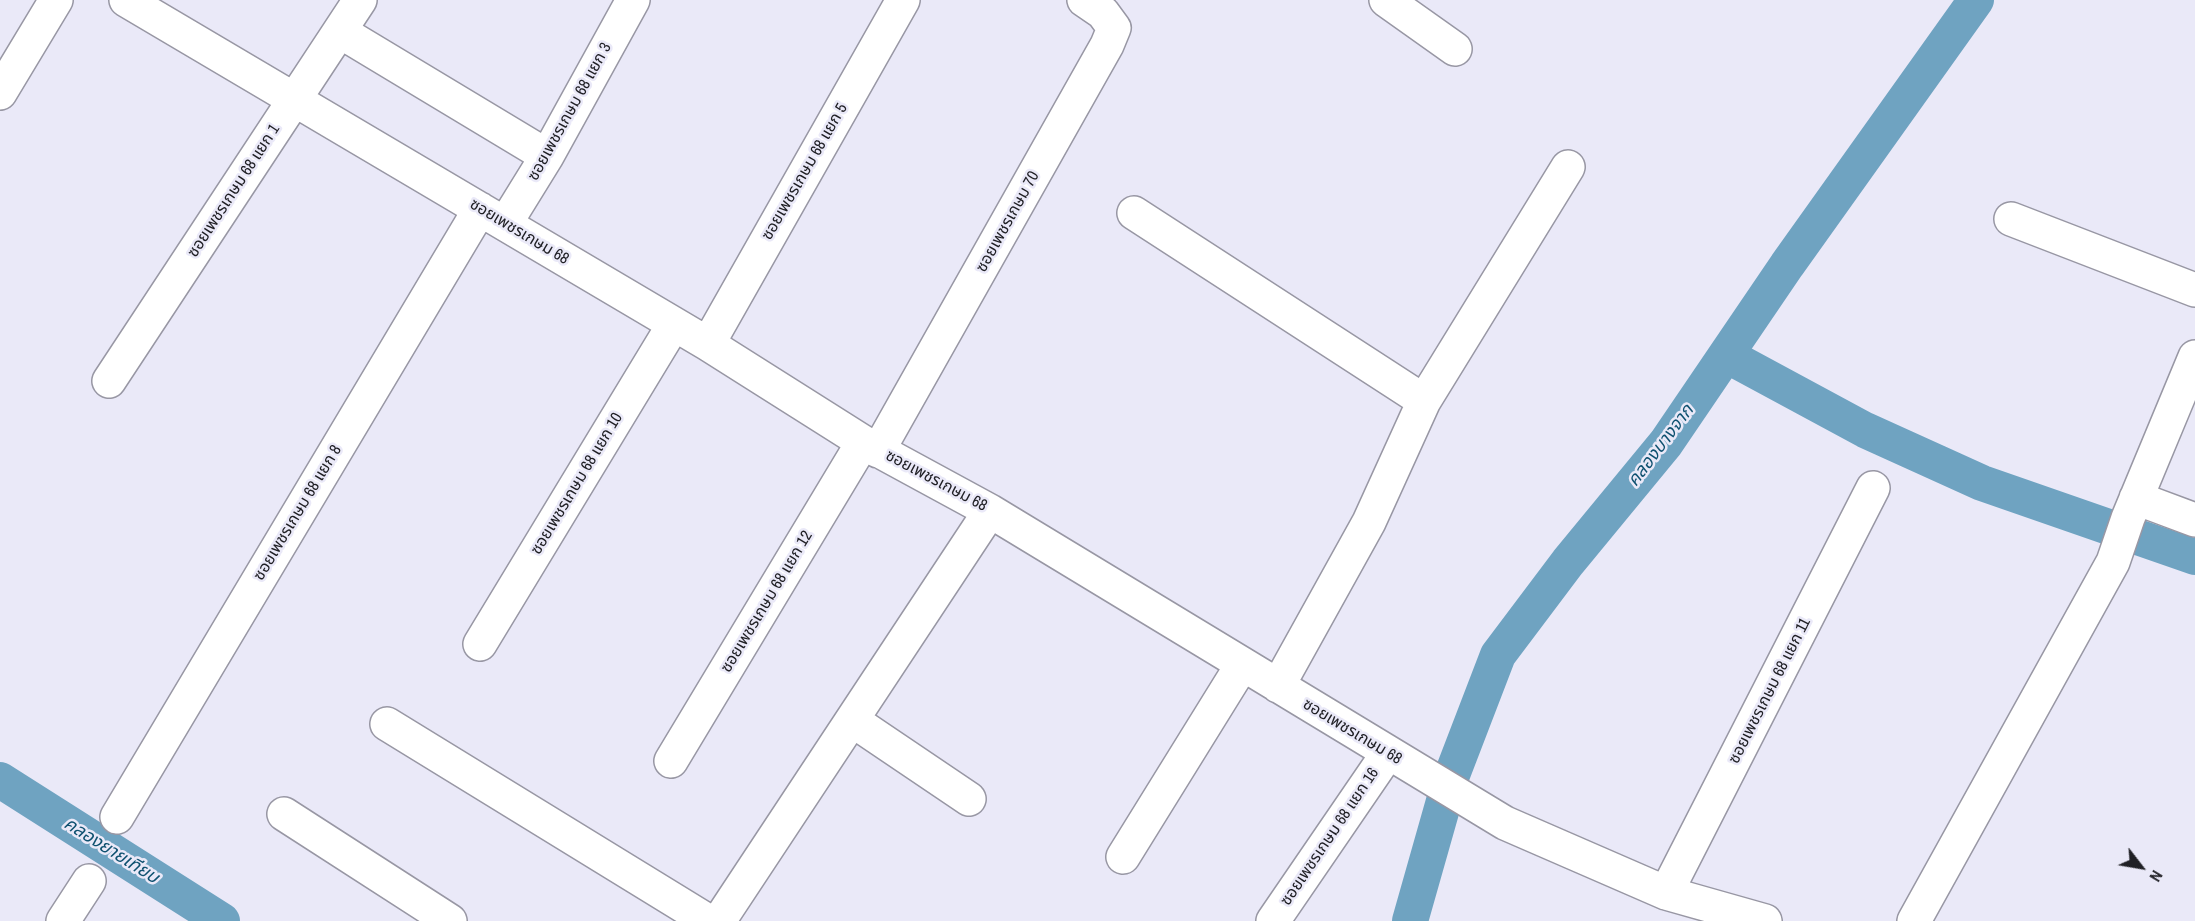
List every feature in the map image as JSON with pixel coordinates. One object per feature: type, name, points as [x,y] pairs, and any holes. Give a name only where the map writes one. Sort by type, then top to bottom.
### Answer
[{"type":"street","points":[[0,93],[56,0]]},
{"type":"street","name":"ซอยเพชรเกษม 68","points":[[126,0],[708,344],[871,446],[990,511],[1505,823],[1673,904],[1765,921]]},
{"type":"street","name":"ซอยเพชรเกษม 68 แยก 1","points":[[109,381],[360,0]]},
{"type":"street","name":"ซอยเพชรเกษม 68 แยก 3","points":[[493,216],[547,156],[633,0]]},
{"type":"street","name":"ซอยเพชรเกษม 68 แยก 5","points":[[708,344],[903,0]]},
{"type":"street","name":"ซอยเพชรเกษม 70","points":[[871,446],[1107,45],[1114,28],[1103,14],[1084,0]]},
{"type":"street","points":[[1386,0],[1455,49]]},
{"type":"street","points":[[341,32],[547,156]]},
{"type":"street","points":[[1278,686],[1369,522],[1424,401],[1568,167]]},
{"type":"street","points":[[1134,213],[1424,401]]},
{"type":"street","name":"ซอยเพชรเกษม 68 แยก 8","points":[[117,817],[493,216]]},
{"type":"street","points":[[2011,219],[2195,290]]},
{"type":"street","name":"ซอยเพชรเกษม 68 แยก 10","points":[[480,644],[674,324]]},
{"type":"street","points":[[1914,921],[2113,562],[2132,508],[2195,357]]},
{"type":"street","name":"ซอยเพชรเกษม 68 แยก 12","points":[[671,761],[871,446]]},
{"type":"street","name":"ซอยเพชรเกษม 68 แยก 11","points":[[1673,904],[1873,488]]},
{"type":"street","points":[[2132,508],[2195,520]]},
{"type":"street","points":[[719,921],[990,511]]},
{"type":"street","points":[[1123,857],[1242,664]]},
{"type":"street","points":[[852,720],[969,799]]},
{"type":"street","points":[[387,724],[708,921]]},
{"type":"street","name":"ซอยเพชรเกษม 68 แยก 16","points":[[1273,921],[1399,760]]},
{"type":"street","points":[[284,814],[450,921]]},
{"type":"street","points":[[63,921],[89,881]]},
{"type":"waterway","name":"คลองบางจาก","points":[[1410,921],[1450,780],[1498,655],[1568,562],[1666,443],[1787,265],[1976,0]]},
{"type":"waterway","points":[[1726,355],[1865,430],[1982,483],[2195,557]]},
{"type":"waterway","name":"คลองยายเทียบ","points":[[0,780],[222,921]]}]
